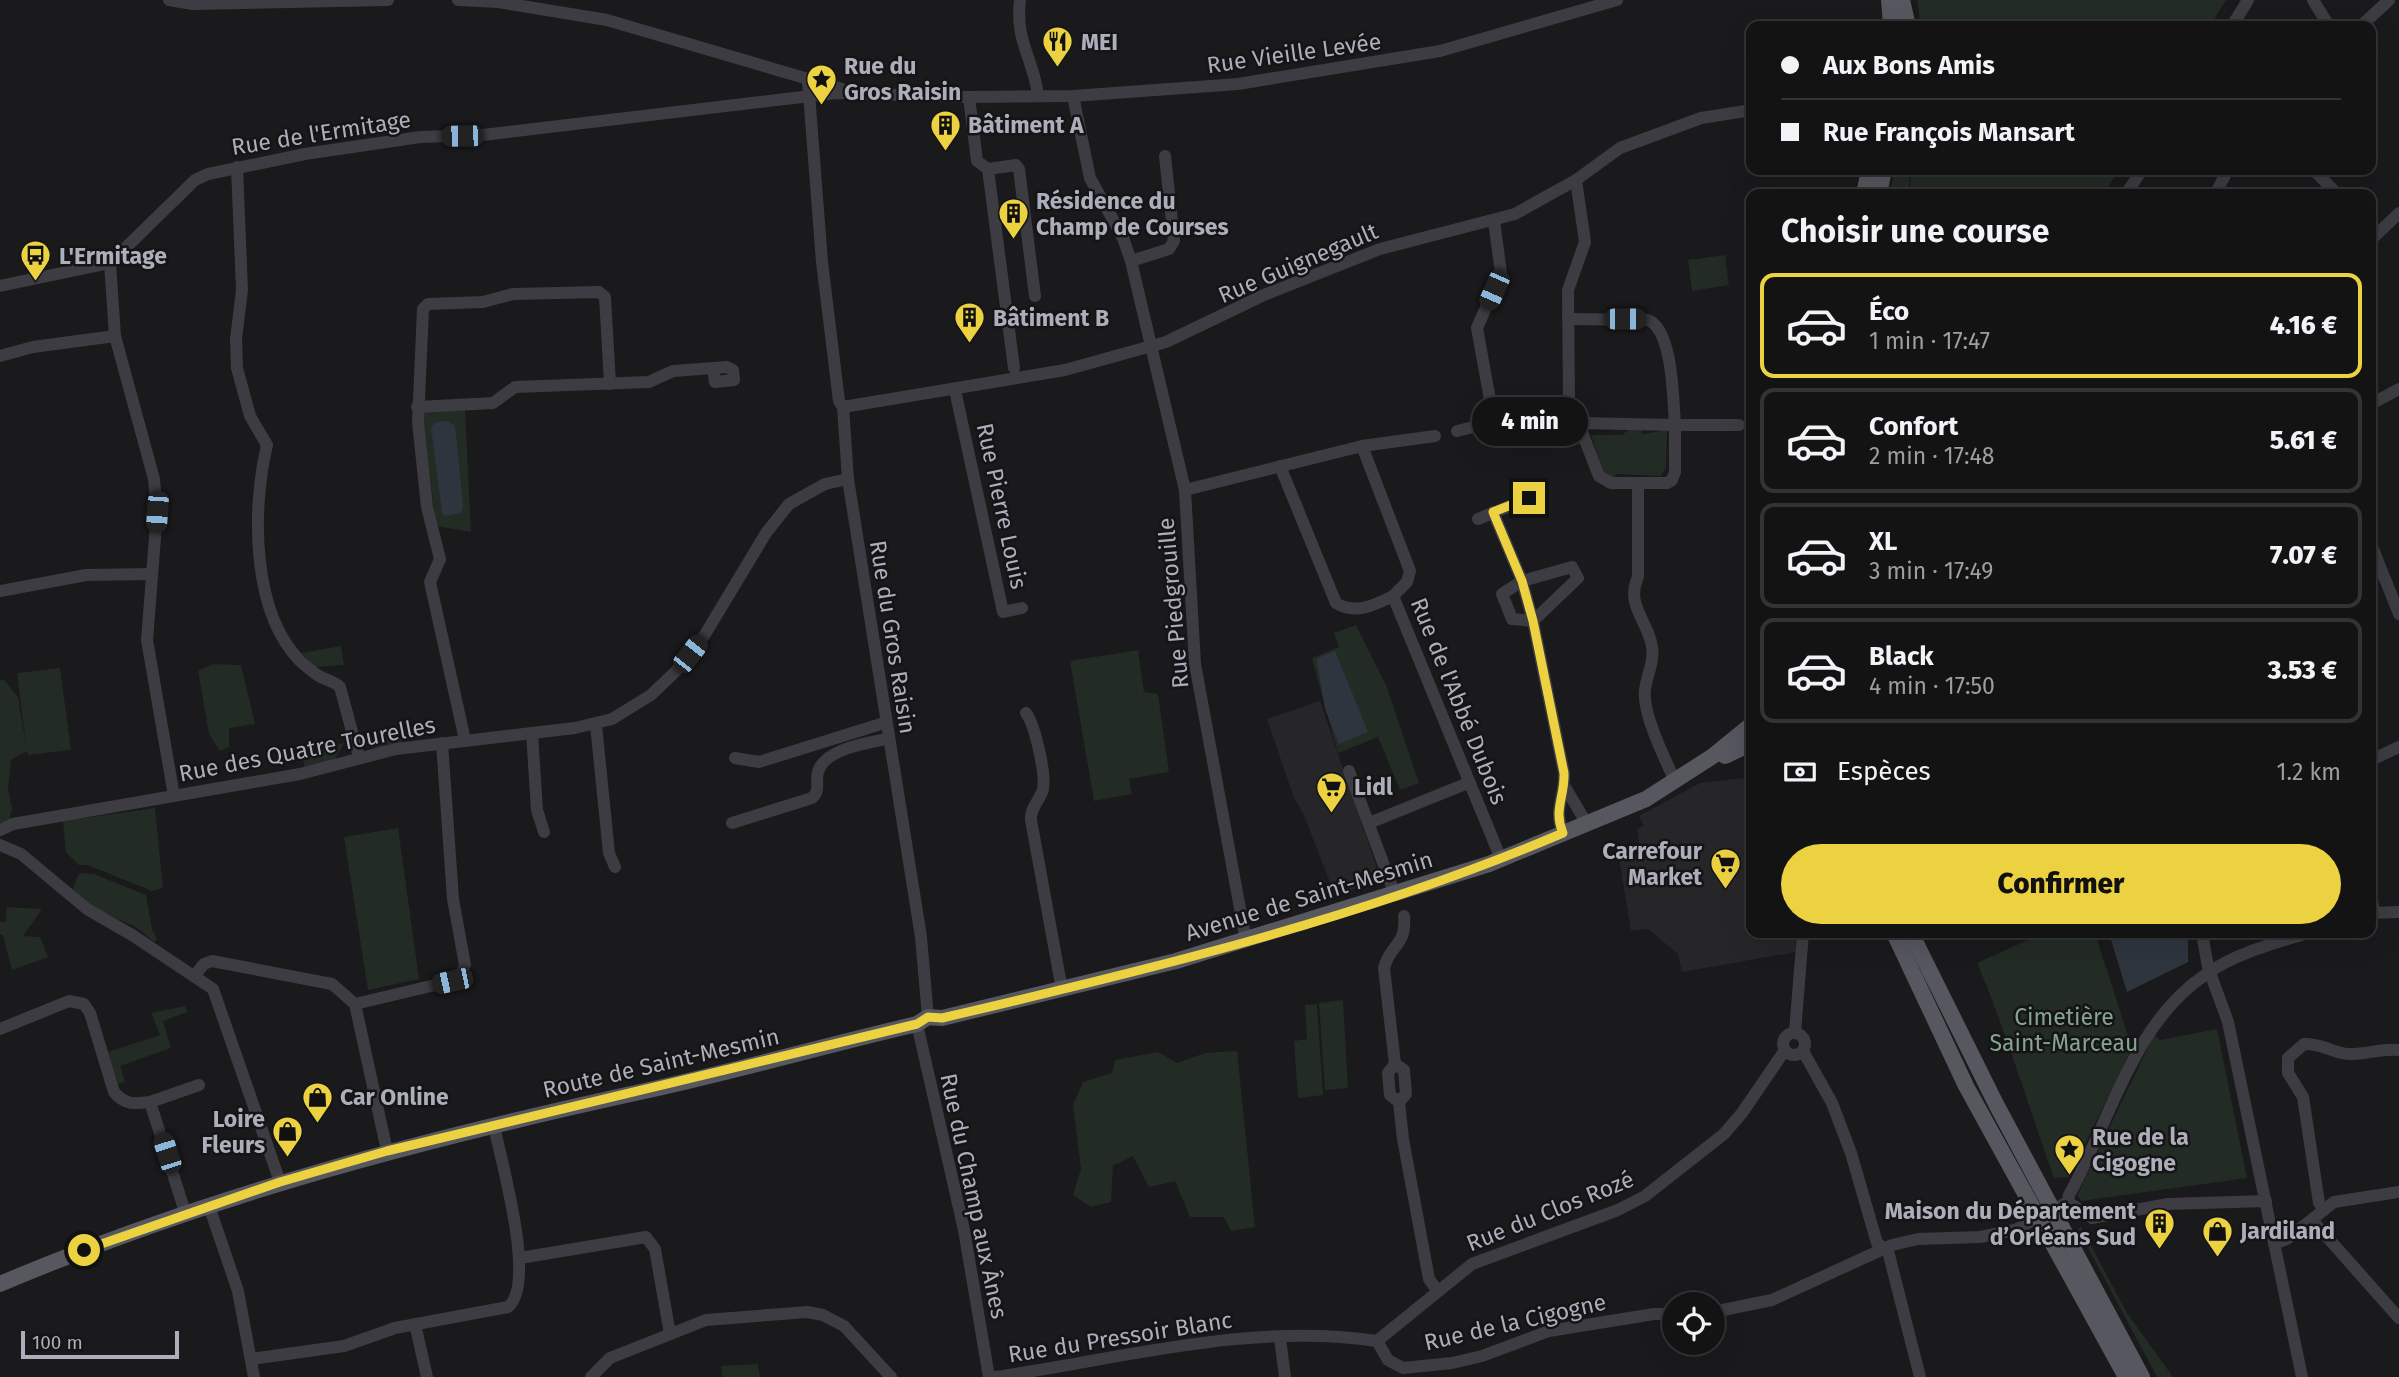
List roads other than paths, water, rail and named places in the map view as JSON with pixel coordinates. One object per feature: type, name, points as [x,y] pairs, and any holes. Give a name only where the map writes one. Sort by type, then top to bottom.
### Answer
[{"type":"main road","points":[[1889,0],[1891,21]]},
{"type":"main road","points":[[1902,0],[1907,21]]},
{"type":"main road","name":"Avenue de Saint-Mesmin","points":[[853,1040],[923,1021],[1062,990],[1246,941],[1501,859],[1646,799],[1681,777],[1746,728]]},
{"type":"main road","points":[[1681,777],[1746,746]]},
{"type":"main road","points":[[1888,938],[1914,977]]},
{"type":"main road","points":[[1896,938],[1966,1086],[2142,1377]]},
{"type":"main road","points":[[1914,938],[2126,1377]]},
{"type":"main road","points":[[1922,938],[1940,990]]},
{"type":"main road","name":"Route de Saint-Mesmin","points":[[0,1284],[84,1250],[209,1206],[387,1151],[853,1040]]},
{"type":"street","points":[[169,0],[192,4],[388,0]]},
{"type":"street","points":[[458,0],[511,4],[607,20],[808,81],[859,93]]},
{"type":"street","points":[[1020,0],[1019,38],[1034,71],[1038,95]]},
{"type":"street","name":"Rue Vieille Levée","points":[[810,96],[859,93],[970,97],[1073,96],[1238,84],[1346,69],[1440,51],[1617,0]]},
{"type":"street","points":[[2235,21],[2248,0]]},
{"type":"street","points":[[2313,0],[2326,21]]},
{"type":"street","points":[[2366,21],[2389,0]]},
{"type":"street","name":"Rue du Gros Raisin","points":[[808,81],[822,262],[839,401],[843,407],[848,479],[884,723],[921,937],[923,1021]]},
{"type":"street","name":"Rue de l'Ermitage","points":[[110,262],[195,180],[237,167],[420,137],[483,135],[810,96]]},
{"type":"street","name":"Rue Piedgrouille","points":[[1073,96],[1090,178],[1123,238],[1131,261],[1149,347],[1168,411],[1185,490],[1195,664],[1246,941]]},
{"type":"street","points":[[970,97],[977,161],[988,169],[1016,165],[1019,169],[1035,296]]},
{"type":"street","name":"Rue Guignegault","points":[[843,407],[1065,370],[1149,347],[1201,328],[1264,295],[1380,249],[1493,222],[1535,205],[1620,148],[1701,118],[1746,111]]},
{"type":"street","points":[[1131,261],[1169,249],[1174,241],[1165,156]]},
{"type":"street","points":[[237,167],[243,290],[236,339],[237,368],[250,416],[267,445],[263,463],[259,531],[261,572],[281,635],[289,648],[317,675],[340,687],[359,757]]},
{"type":"street","points":[[988,169],[1014,368]]},
{"type":"street","points":[[2319,175],[2332,189]]},
{"type":"street","points":[[1568,319],[1648,320],[1660,327],[1673,389],[1675,472],[1672,480],[1638,484],[1606,482],[1599,476],[1569,399],[1568,319],[1568,290],[1585,242],[1576,180]]},
{"type":"street","points":[[2376,233],[2399,213]]},
{"type":"street","points":[[1457,431],[1494,422],[1498,414],[1477,328],[1501,273],[1493,222]]},
{"type":"street","points":[[0,286],[110,262],[115,336],[154,479],[157,512],[147,640],[174,796]]},
{"type":"street","points":[[466,740],[430,582],[440,559],[427,507],[418,407],[423,309],[428,304],[483,302],[513,294],[604,294],[610,384]]},
{"type":"street","points":[[0,356],[33,347],[115,336]]},
{"type":"street","points":[[418,407],[493,403],[515,387],[649,382],[673,371],[713,368]]},
{"type":"street","points":[[2376,401],[2399,389]]},
{"type":"street","name":"Rue Pierre Louis","points":[[956,390],[1003,612],[1022,608]]},
{"type":"street","points":[[1579,424],[1740,425]]},
{"type":"street","points":[[1185,490],[1362,446],[1435,436]]},
{"type":"street","points":[[1362,446],[1410,571],[1406,582],[1393,596]]},
{"type":"street","name":"Rue de l'Abbé Dubois","points":[[1280,466],[1336,603],[1347,608],[1361,608],[1393,596],[1501,859]]},
{"type":"street","name":"Rue des Quatre Tourelles","points":[[0,830],[13,824],[300,775],[359,757],[442,743],[596,725],[630,711],[676,671],[705,636],[766,533],[789,504],[825,484],[848,479]]},
{"type":"street","points":[[1638,484],[1638,577],[1632,590],[1633,600],[1651,642],[1653,658],[1645,689],[1646,708],[1681,777]]},
{"type":"street","points":[[1478,519],[1529,498]]},
{"type":"street","points":[[1493,512],[1522,581],[1533,621],[1565,787],[1587,824]]},
{"type":"street","points":[[2376,556],[2399,614]]},
{"type":"street","points":[[1572,567],[1578,578],[1533,621],[1512,619],[1502,594],[1522,581],[1572,567]]},
{"type":"street","points":[[0,591],[86,575],[152,574]]},
{"type":"street","points":[[1026,713],[1034,723],[1043,784],[1032,809],[1031,820],[1062,990]]},
{"type":"street","points":[[736,758],[759,762],[884,723]]},
{"type":"street","points":[[596,725],[609,853],[615,867]]},
{"type":"street","points":[[532,733],[537,810],[544,832]]},
{"type":"street","points":[[732,823],[812,798],[817,789],[819,768],[829,757],[887,738]]},
{"type":"street","points":[[355,1004],[452,981],[462,972],[465,959],[453,899],[442,743]]},
{"type":"street","points":[[2376,758],[2399,747]]},
{"type":"street","points":[[1349,771],[1395,895]]},
{"type":"street","points":[[1369,823],[1468,783]]},
{"type":"street","points":[[1563,833],[1556,817],[1565,787]]},
{"type":"street","points":[[0,845],[21,854],[87,909],[195,975],[217,995],[280,1182]]},
{"type":"street","points":[[2376,912],[2399,912]]},
{"type":"street","points":[[1404,916],[1404,937],[1387,958],[1384,968],[1395,1064],[1388,1073],[1390,1095],[1399,1102],[1403,1139],[1428,1275],[1437,1290]]},
{"type":"street","points":[[1795,1032],[1804,938]]},
{"type":"street","points":[[2203,938],[2210,972],[2228,1022],[2302,1377]]},
{"type":"street","points":[[2068,1202],[2068,1195],[2149,1031],[2176,998],[2210,972],[2253,951],[2293,938]]},
{"type":"street","points":[[195,975],[207,961],[261,970],[332,984],[355,1004],[387,1151]]},
{"type":"street","points":[[0,1028],[69,1001],[84,1004],[90,1013],[114,1092],[121,1100],[131,1105],[150,1102],[198,1085]]},
{"type":"street","name":"Rue du Champ aux Ânes","points":[[923,1021],[964,1230],[989,1377]]},
{"type":"street","points":[[1795,1032],[1784,1039],[1785,1050],[1794,1055],[1803,1051]]},
{"type":"street","points":[[1795,1032],[1805,1039],[1803,1051],[1832,1103],[1851,1153],[1877,1244],[1888,1251],[1920,1377]]},
{"type":"street","points":[[2324,1210],[2319,1203],[2303,1097],[2288,1073],[2288,1058],[2304,1044],[2321,1044],[2348,1054],[2382,1048],[2399,1050]]},
{"type":"street","name":"Rue du Clos Rozé","points":[[1377,1341],[1472,1264],[1618,1210],[1645,1196],[1724,1134],[1742,1114],[1785,1050]]},
{"type":"street","points":[[150,1102],[186,1215]]},
{"type":"street","points":[[251,1359],[344,1346],[415,1324],[508,1307],[517,1297],[520,1258],[494,1126]]},
{"type":"street","points":[[2274,1244],[2287,1239],[2334,1202],[2399,1192]]},
{"type":"street","points":[[2068,1202],[2092,1218],[2168,1204],[2266,1201]]},
{"type":"street","points":[[1725,1310],[1772,1300],[1883,1248],[1917,1240],[1980,1237],[2015,1230],[2068,1202]]},
{"type":"street","points":[[209,1206],[238,1291],[254,1377]]},
{"type":"street","points":[[2312,1220],[2399,1318]]},
{"type":"street","points":[[520,1258],[646,1237],[655,1248],[670,1334]]},
{"type":"street","points":[[591,1377],[610,1358],[721,1317],[815,1313],[844,1326],[891,1377]]},
{"type":"street","name":"Rue de la Cigogne","points":[[1377,1341],[1388,1360],[1404,1372],[1482,1356],[1506,1345],[1562,1328],[1662,1314]]},
{"type":"street","points":[[415,1324],[427,1377]]},
{"type":"street","name":"Rue du Pressoir Blanc","points":[[995,1377],[1215,1340],[1332,1336],[1377,1341]]},
{"type":"street","points":[[1280,1338],[1285,1377]]},
{"type":"place","name":"MEI","points":[[1058,69]]},
{"type":"place","name":"Rue du Gros Raisin","points":[[821,106]]},
{"type":"place","name":"Bâtiment A","points":[[945,152]]},
{"type":"place","name":"Résidence du Champ de Courses","points":[[1013,241]]},
{"type":"place","name":"L'Ermitage","points":[[36,283]]},
{"type":"place","name":"Bâtiment B","points":[[970,345]]},
{"type":"place","name":"Lidl","points":[[1331,814]]},
{"type":"place","name":"Carrefour Market","points":[[1725,891]]},
{"type":"place","name":"Car Online","points":[[317,1124]]},
{"type":"place","name":"Loire Fleurs","points":[[288,1159]]},
{"type":"place","name":"Rue de la Cigogne","points":[[2069,1177]]},
{"type":"place","name":"Maison du Département d’Orléans Sud","points":[[2159,1251]]},
{"type":"place","name":"Jardiland","points":[[2217,1258]]},
{"type":"park label","name":"Cimetière Saint-Marceau","points":[[2064,1030]]}]
